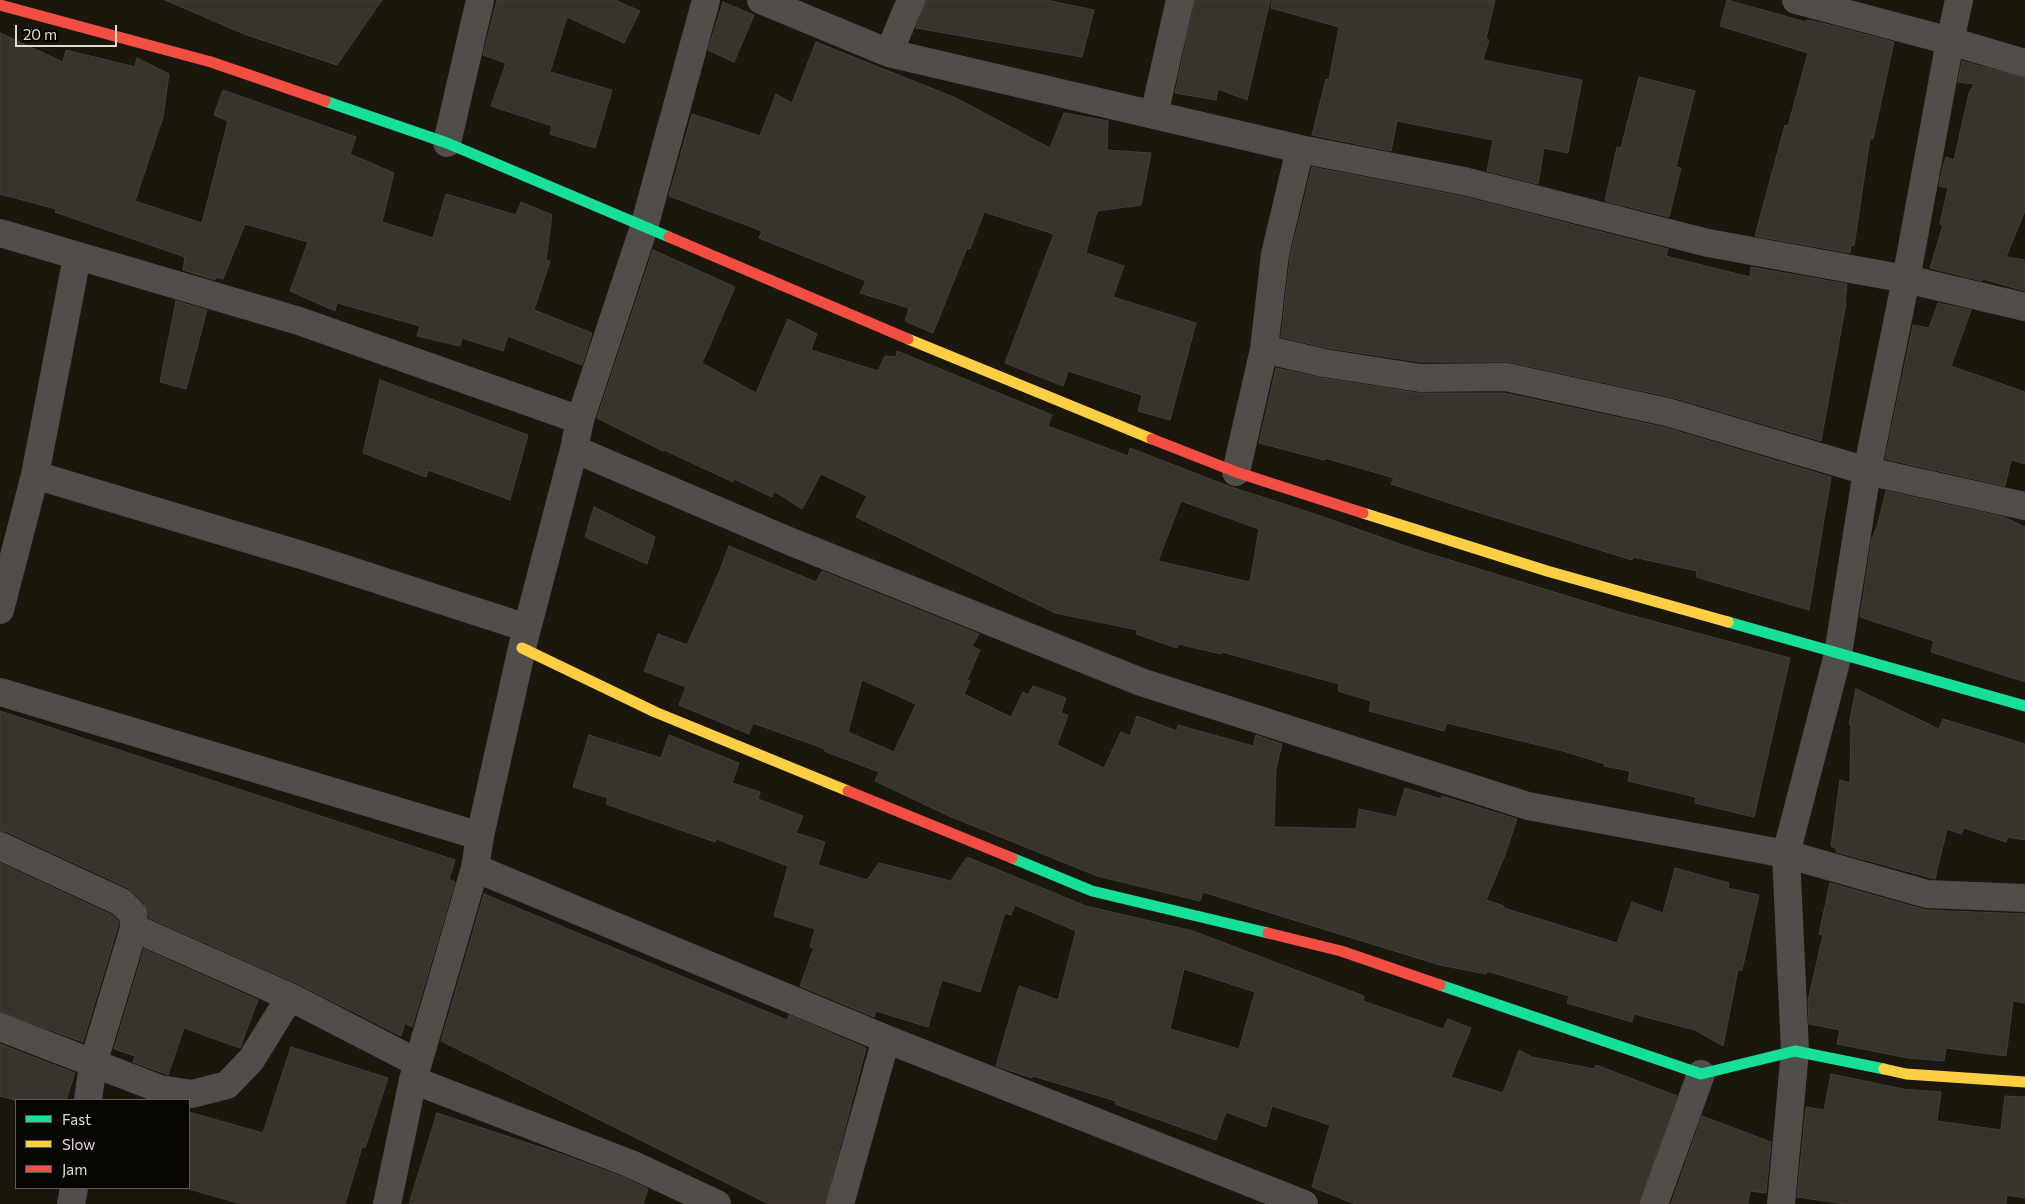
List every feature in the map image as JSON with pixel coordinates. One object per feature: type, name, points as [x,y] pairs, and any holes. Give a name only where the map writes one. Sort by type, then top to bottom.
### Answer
[{"type":"street","points":[[447,143],[480,0]]},
{"type":"street","points":[[387,1204],[415,1071],[475,868],[480,836],[524,638],[580,420],[644,227],[706,0]]},
{"type":"street","points":[[761,0],[889,53],[1300,149],[1464,181],[1708,244],[1906,279],[2025,307]]},
{"type":"street","points":[[889,53],[911,0]]},
{"type":"street","points":[[1154,115],[1180,0]]},
{"type":"street","points":[[1796,0],[2025,63]]},
{"type":"street","points":[[1781,1204],[1795,1051],[1786,854],[1838,654],[1867,471],[1959,0]]},
{"type":"street","points":[[0,4],[211,62],[447,143],[979,369],[1236,472],[1547,571],[2025,706]]},
{"type":"street","points":[[1236,472],[1264,349],[1275,254],[1300,149]]},
{"type":"street","points":[[0,233],[299,321],[580,420]]},
{"type":"street","points":[[0,610],[35,475],[77,257]]},
{"type":"street","points":[[1264,349],[1324,363],[1420,378],[1506,377],[1668,412],[1867,471],[2025,506]]},
{"type":"street","points":[[574,449],[789,541],[1141,682],[1528,806],[1786,854],[1927,894],[2025,898]]},
{"type":"street","points":[[35,475],[308,557],[524,638],[655,712],[1092,891],[1341,951],[1700,1074],[1795,1051],[1906,1074],[2025,1082]]},
{"type":"street","points":[[0,692],[480,836]]},
{"type":"street","points":[[0,846],[120,902],[133,914],[134,928],[93,1064],[88,1099]]},
{"type":"street","points":[[475,868],[886,1039],[1304,1204]]},
{"type":"street","points":[[134,928],[290,997],[415,1071],[631,1164],[718,1204]]},
{"type":"street","points":[[0,1027],[160,1089],[192,1094],[227,1085],[252,1060],[290,997]]},
{"type":"street","points":[[840,1204],[886,1039]]},
{"type":"street","points":[[1654,1204],[1700,1074]]},
{"type":"street","points":[[71,1204],[74,1189]]},
{"type":"building","points":[[165,0],[382,0],[337,65],[244,34]]},
{"type":"building","points":[[497,0],[615,0],[640,11],[624,43],[567,17],[550,72],[612,90],[595,148],[550,134],[552,126],[491,106],[506,63],[483,55]]},
{"type":"building","points":[[926,0],[1046,0],[1094,10],[1082,57],[916,28]]},
{"type":"building","points":[[1195,0],[1270,0],[1247,100],[1218,89],[1216,100],[1175,93]]},
{"type":"building","points":[[1272,0],[1495,0],[1486,39],[1489,40],[1483,60],[1582,80],[1568,153],[1544,148],[1538,184],[1487,171],[1493,140],[1397,121],[1391,151],[1312,135],[1326,79],[1329,80],[1339,27],[1271,8]]},
{"type":"building","points":[[1727,0],[1806,22],[1807,20],[1826,24],[1894,42],[1873,139],[1870,138],[1854,246],[1851,245],[1850,253],[1755,236],[1785,125],[1788,126],[1808,53],[1720,26]]},
{"type":"building","points":[[723,2],[754,15],[734,62],[708,50]]},
{"type":"building","points":[[0,33],[63,62],[66,50],[135,67],[137,58],[169,74],[163,117],[135,201],[202,223],[228,121],[214,115],[223,90],[356,137],[350,154],[394,173],[382,222],[433,238],[446,194],[516,215],[521,202],[552,215],[546,260],[550,261],[534,310],[592,333],[582,365],[508,336],[503,351],[462,338],[460,346],[417,336],[420,326],[337,303],[335,311],[290,291],[308,242],[245,224],[223,279],[215,277],[215,280],[183,270],[185,257],[55,212],[56,209],[0,194]]},
{"type":"building","points":[[816,42],[956,98],[1050,148],[1064,113],[1108,121],[1107,150],[1151,153],[1141,205],[1097,211],[1086,253],[1124,266],[1113,297],[1196,323],[1170,420],[1138,411],[1142,395],[1068,371],[1063,386],[1005,363],[1054,234],[984,212],[970,249],[967,248],[933,333],[905,321],[909,308],[860,293],[866,281],[759,238],[762,231],[669,196],[692,114],[760,136],[776,94],[792,103]]},
{"type":"building","points":[[1962,61],[2025,78],[2025,211],[2006,257],[2025,260],[2025,291],[1983,279],[1982,281],[1930,268],[1943,225],[1940,224],[1948,188],[1939,186],[1943,166],[1946,157],[1954,160],[1969,93],[1974,84],[1958,82]]},
{"type":"building","points":[[1639,77],[1695,91],[1676,167],[1681,168],[1669,217],[1605,201],[1617,147],[1621,148]]},
{"type":"building","points":[[1312,167],[1461,196],[1668,249],[1666,256],[1750,277],[1751,267],[1847,284],[1846,303],[1821,441],[1671,397],[1509,362],[1421,362],[1327,348],[1281,337],[1290,257]]},
{"type":"building","points":[[653,250],[735,287],[702,363],[756,393],[788,319],[817,334],[811,350],[878,371],[885,356],[896,357],[897,351],[1052,415],[1048,426],[1128,456],[1130,448],[1231,487],[1414,549],[1619,612],[1790,658],[1754,817],[1695,803],[1696,797],[1628,781],[1630,771],[1604,766],[1605,764],[1563,751],[1447,723],[1444,731],[1369,711],[1371,701],[1338,691],[1339,684],[1222,652],[1221,654],[1178,644],[1177,648],[1136,634],[1138,630],[1055,613],[856,517],[867,496],[821,474],[802,509],[774,491],[772,497],[734,479],[733,482],[663,451],[597,418]],"holes":[[[1181,501],[1259,529],[1250,582],[1158,561]]]},
{"type":"building","points":[[176,301],[207,310],[186,389],[160,382]]},
{"type":"building","points":[[1938,303],[1971,310],[1951,366],[2025,392],[2025,464],[2011,460],[2005,486],[1885,459],[1913,325],[1929,328]]},
{"type":"building","points":[[1276,368],[1322,378],[1418,393],[1504,393],[1663,427],[1831,477],[1809,610],[1696,577],[1697,571],[1633,557],[1632,560],[1471,510],[1391,484],[1394,478],[1325,458],[1324,460],[1259,443]]},
{"type":"building","points":[[380,380],[528,435],[510,500],[428,470],[426,477],[363,453]]},
{"type":"building","points":[[1886,491],[2004,517],[2025,527],[2025,682],[1931,652],[1934,641],[1860,617],[1872,538],[1877,527]]},
{"type":"building","points":[[594,507],[655,537],[647,564],[585,537]]},
{"type":"building","points":[[729,546],[816,582],[822,571],[979,634],[972,646],[980,650],[967,680],[970,681],[964,694],[1011,717],[1023,692],[1028,695],[1033,686],[1066,698],[1061,713],[1068,715],[1057,745],[1104,768],[1121,732],[1130,736],[1137,716],[1177,731],[1178,725],[1253,746],[1256,735],[1282,744],[1276,768],[1274,827],[1356,829],[1359,809],[1396,817],[1405,788],[1441,799],[1442,796],[1517,819],[1505,855],[1486,900],[1504,906],[1504,908],[1617,943],[1632,902],[1663,913],[1675,868],[1729,883],[1728,888],[1759,895],[1742,970],[1738,970],[1723,1046],[1695,1030],[1634,1014],[1632,1022],[1567,1003],[1569,996],[1487,971],[1486,974],[1440,965],[1203,892],[1200,901],[1097,876],[949,816],[875,781],[879,772],[824,751],[825,749],[753,723],[749,734],[679,705],[686,687],[644,671],[658,634],[687,645]],"holes":[[[862,680],[916,704],[894,752],[848,732]]]},
{"type":"building","points":[[1856,689],[1939,729],[1943,719],[2025,744],[2025,840],[2008,837],[2006,842],[1964,828],[1961,834],[1947,829],[1935,879],[1836,852],[1837,849],[1831,846],[1840,780],[1850,783],[1851,725],[1849,724]]},
{"type":"building","points":[[0,711],[455,860],[449,879],[455,882],[412,1027],[405,1023],[401,1036],[296,983],[149,918],[144,903],[128,888],[7,832],[0,831]]},
{"type":"building","points":[[589,735],[661,758],[669,735],[739,763],[732,783],[760,792],[758,799],[803,816],[796,833],[825,842],[818,865],[867,880],[879,863],[951,881],[967,857],[1086,906],[1193,931],[1364,996],[1363,1001],[1443,1029],[1448,1019],[1471,1028],[1451,1077],[1503,1093],[1519,1050],[1532,1057],[1594,1069],[1596,1065],[1677,1096],[1639,1204],[1355,1204],[1312,1187],[1330,1125],[1272,1106],[1266,1127],[1226,1112],[1216,1140],[1115,1104],[1116,1101],[996,1066],[1019,986],[1058,1000],[1076,931],[1015,905],[1011,915],[1005,913],[980,992],[942,980],[928,1027],[876,1011],[874,1017],[800,986],[814,948],[810,947],[815,929],[774,916],[788,866],[716,839],[715,842],[606,804],[608,798],[573,787]],"holes":[[[1184,969],[1255,992],[1239,1049],[1170,1029]]]},
{"type":"building","points":[[0,863],[112,915],[118,921],[83,1042],[0,1012]]},
{"type":"building","points":[[1830,883],[1926,910],[2025,914],[2025,1003],[2013,1001],[2006,1056],[1946,1048],[1944,1061],[1908,1058],[1837,1044],[1840,1030],[1809,1024],[1808,1001],[1823,935],[1819,934]]},
{"type":"building","points":[[484,894],[787,1020],[789,1015],[866,1048],[825,1204],[769,1204],[441,1041]]},
{"type":"building","points":[[144,949],[258,1000],[240,1048],[184,1028],[168,1075],[133,1062],[135,1056],[114,1049]]},
{"type":"building","points":[[0,1044],[75,1073],[66,1099],[15,1100],[0,1096]]},
{"type":"building","points":[[291,1047],[388,1078],[365,1148],[362,1147],[345,1204],[241,1204],[189,1189],[190,1112],[263,1133]]},
{"type":"building","points":[[1831,1074],[1903,1089],[1941,1092],[1937,1121],[2001,1130],[2005,1096],[2025,1097],[2025,1198],[2007,1195],[2006,1204],[1845,1204],[1797,1197],[1806,1107],[1824,1110]]},
{"type":"building","points":[[437,1113],[564,1155],[625,1178],[648,1189],[643,1204],[409,1204]]},
{"type":"building","points":[[1702,1116],[1771,1142],[1766,1193],[1750,1191],[1748,1204],[1671,1204]]},
{"type":"traffic: fast","points":[[325,101],[447,143],[669,237]]},
{"type":"traffic: fast","points":[[1728,622],[2025,706]]},
{"type":"traffic: fast","points":[[1012,858],[1092,891],[1268,933]]},
{"type":"traffic: fast","points":[[1440,985],[1701,1074],[1795,1051],[1884,1069]]},
{"type":"traffic: slow","points":[[908,339],[1152,439]]},
{"type":"traffic: slow","points":[[1363,513],[1547,571],[1728,622]]},
{"type":"traffic: slow","points":[[522,648],[655,712],[848,791]]},
{"type":"traffic: slow","points":[[1884,1069],[1906,1074],[2025,1082]]},
{"type":"traffic: jam","points":[[0,5],[211,62],[325,101]]},
{"type":"traffic: jam","points":[[669,237],[908,339]]},
{"type":"traffic: jam","points":[[1152,439],[1236,472],[1363,513]]},
{"type":"traffic: jam","points":[[848,791],[1012,858]]},
{"type":"traffic: jam","points":[[1268,933],[1341,951],[1440,985]]}]
